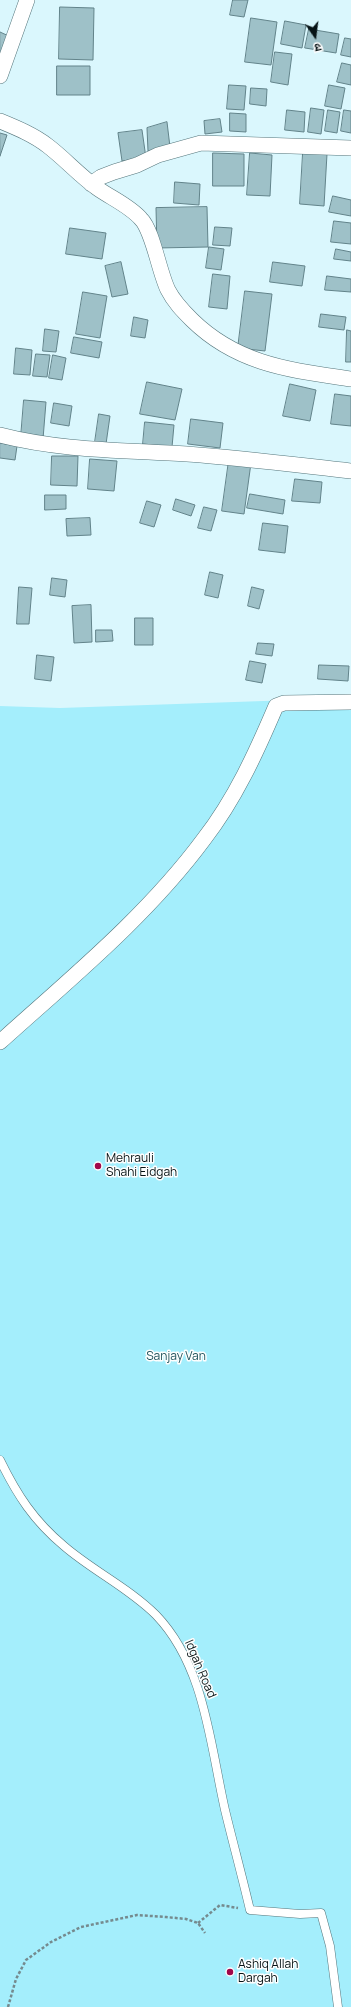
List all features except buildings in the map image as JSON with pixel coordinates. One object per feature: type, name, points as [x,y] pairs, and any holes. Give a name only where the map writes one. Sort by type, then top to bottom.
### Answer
[{"type":"street","points":[[0,76],[27,0]]},
{"type":"street","points":[[0,121],[30,135],[48,146],[91,184],[142,220],[147,229],[160,272],[168,291],[180,307],[212,338],[235,352],[268,364],[351,379]]},
{"type":"street","points":[[91,184],[101,177],[138,165],[158,155],[201,143],[351,148]]},
{"type":"street","points":[[0,435],[46,444],[96,449],[218,456],[351,471]]},
{"type":"street","points":[[0,1042],[112,941],[175,876],[205,839],[233,796],[258,748],[276,706],[284,702],[351,702]]},
{"type":"lane","name":"Idgah Road","points":[[0,1460],[14,1489],[33,1517],[64,1547],[136,1598],[156,1616],[175,1640],[189,1668],[204,1709],[225,1809],[250,1910]]},
{"type":"lane","points":[[250,1910],[300,1914],[321,1913],[330,1946],[338,2007]]},
{"type":"path","points":[[198,1923],[220,1905],[250,1910]]},
{"type":"path","points":[[8,2007],[16,1979],[26,1960],[51,1942],[81,1927],[137,1915],[186,1919],[198,1923],[205,1932]]},
{"type":"green space","name":"Sanjay Van","points":[[351,698],[351,2007],[0,2007],[0,706],[60,708]]},
{"type":"place","name":"Mehrauli Shahi Eidgah","points":[[98,1166]]},
{"type":"place","name":"Ashiq Allah Dargah","points":[[230,1972]]}]
